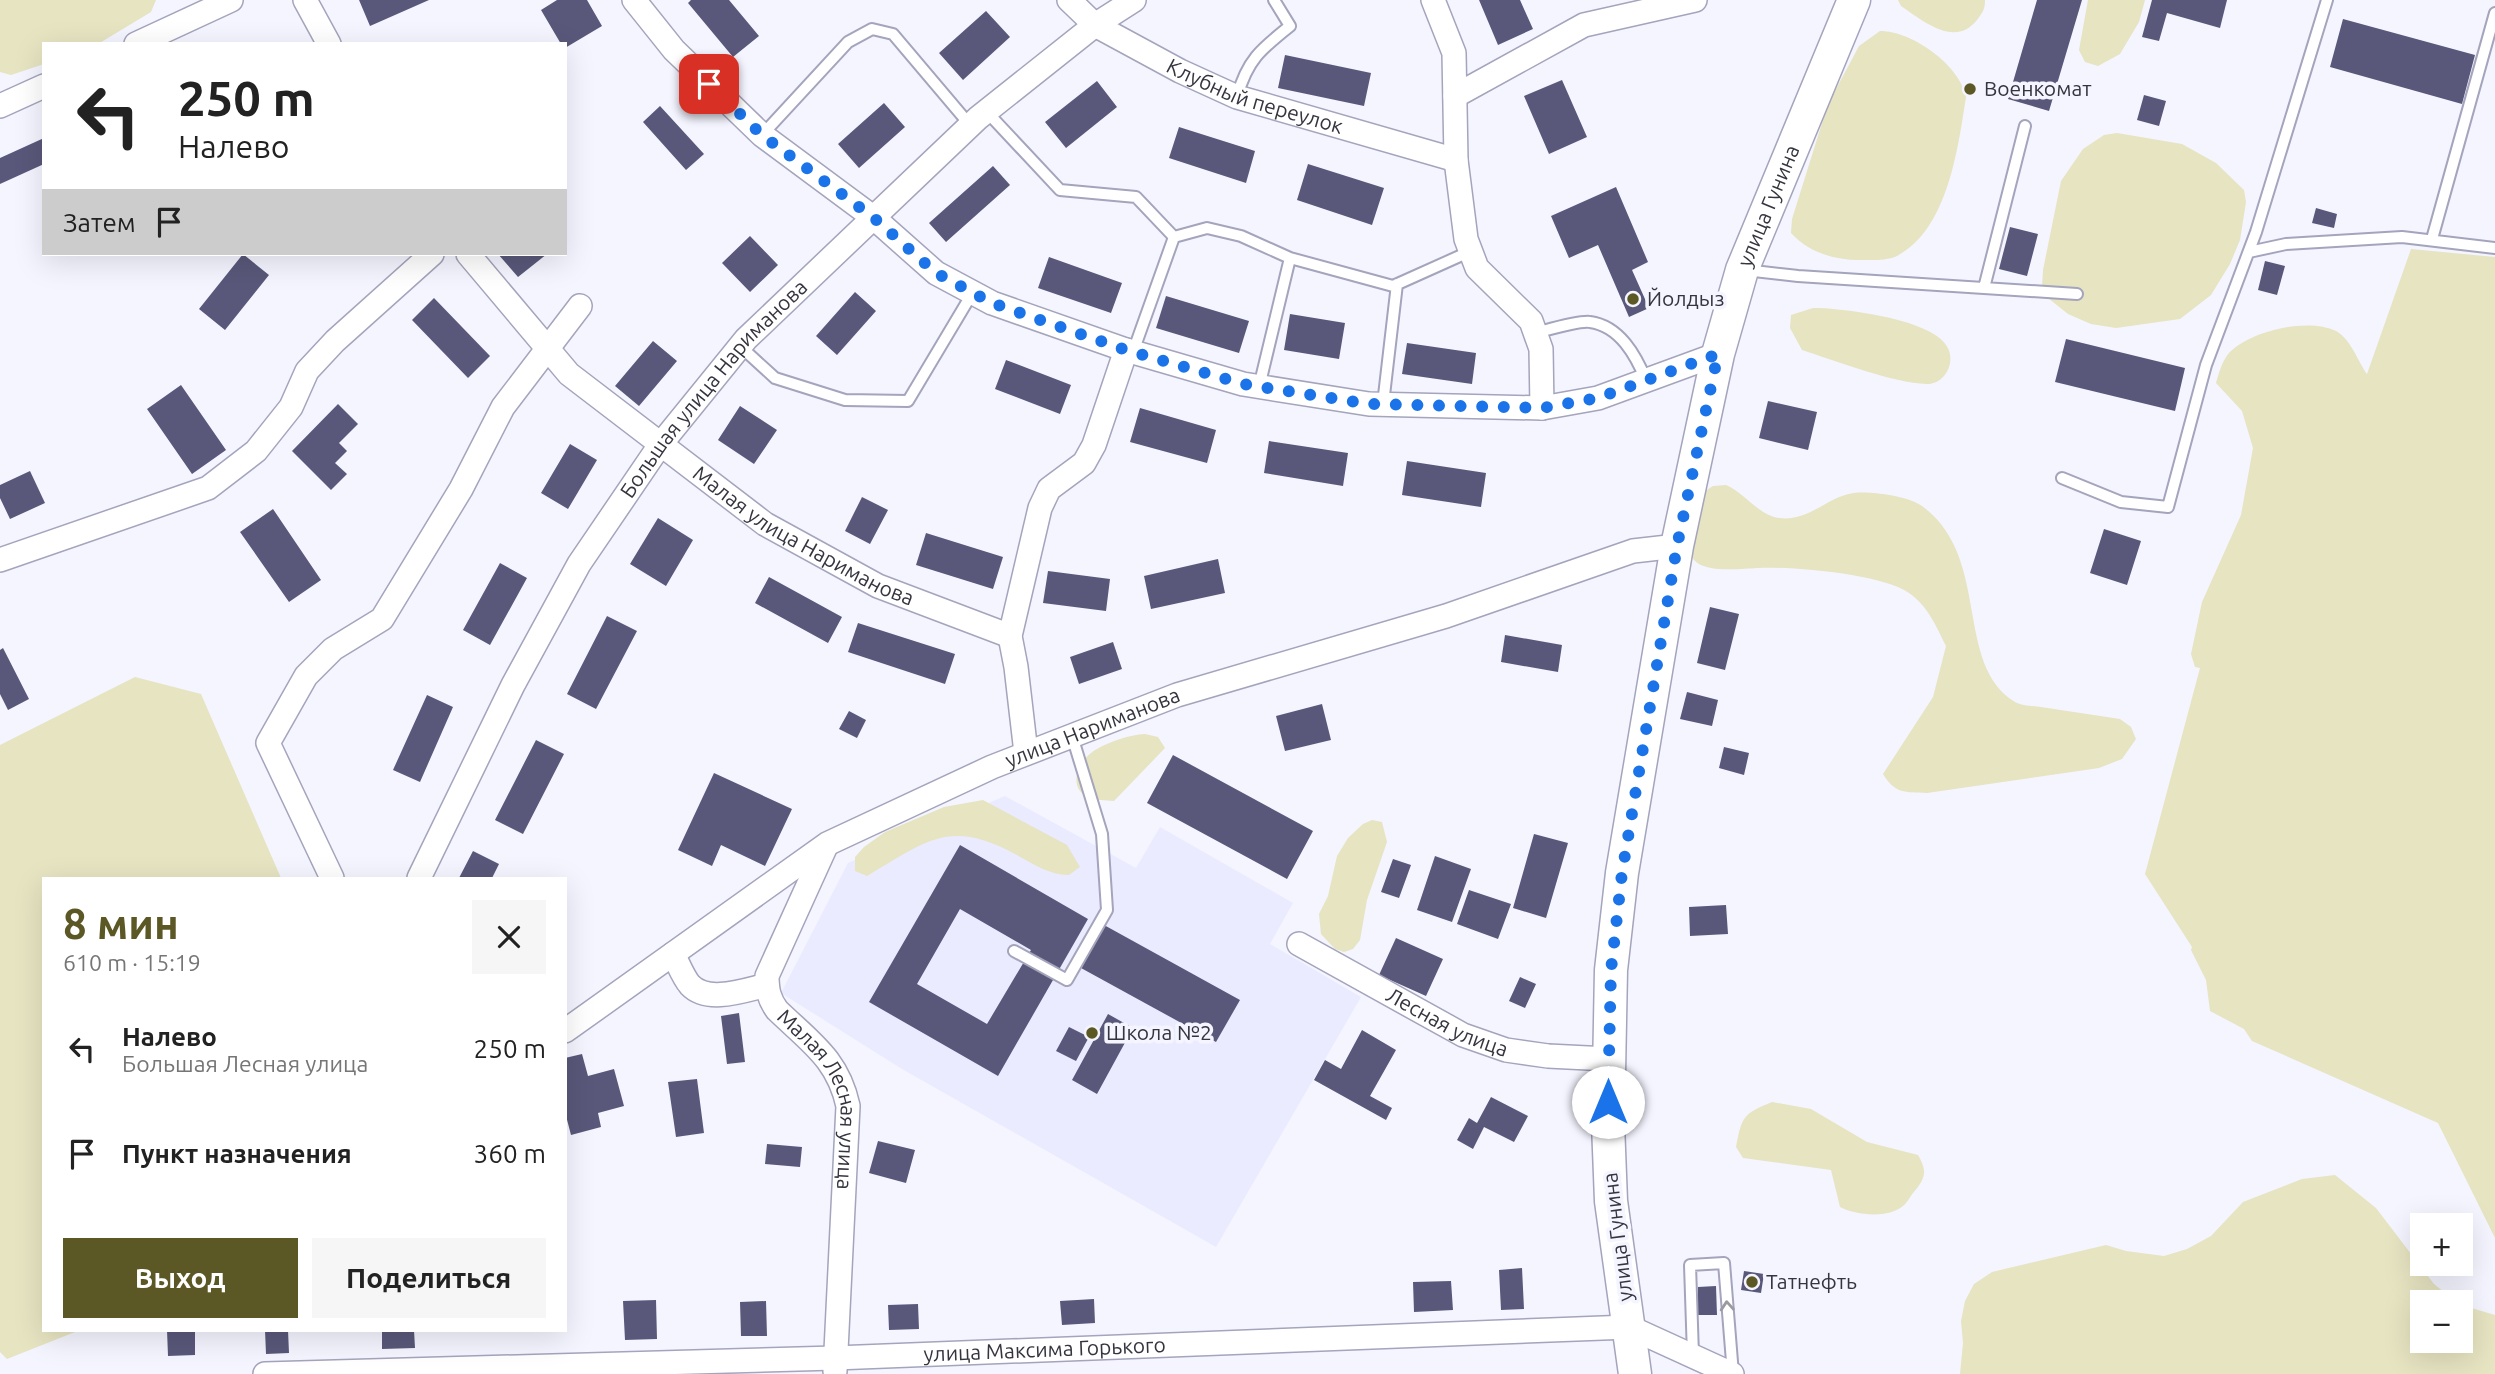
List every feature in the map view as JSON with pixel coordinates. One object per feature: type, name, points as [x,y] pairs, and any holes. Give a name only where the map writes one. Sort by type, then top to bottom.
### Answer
[{"type":"main road","name":"улица Гунина","points":[[1635,1374],[1611,1201],[1608,1124],[1611,970],[1622,873],[1677,546],[1718,354],[1742,270],[1854,0]]},
{"type":"street","points":[[140,42],[231,0]]},
{"type":"street","points":[[305,0],[328,42]]},
{"type":"street","name":"Клубный переулок","points":[[1069,0],[1095,25],[1180,71],[1237,97],[1456,160]]},
{"type":"street","name":"Большая улица Нариманова","points":[[419,877],[513,685],[579,564],[660,445],[740,346],[978,118],[1095,25],[1134,0]]},
{"type":"street","points":[[1433,0],[1454,53],[1456,160],[1466,239],[1476,268],[1531,321],[1541,349],[1542,408]]},
{"type":"street","points":[[1455,96],[1584,25],[1695,0]]},
{"type":"street","points":[[642,3],[674,50],[762,135],[874,218],[936,273],[992,303],[1129,351],[1243,384],[1382,404],[1542,408],[1598,398],[1718,354]]},
{"type":"street","points":[[0,106],[42,87]]},
{"type":"street","points":[[0,560],[208,488],[256,451],[291,407],[307,371],[335,341],[430,256]]},
{"type":"street","name":"Малая улица Нариманова","points":[[470,256],[569,374],[765,524],[878,586],[1010,636]]},
{"type":"street","points":[[332,877],[268,743],[306,676],[333,649],[382,618],[461,489],[503,407],[580,306]]},
{"type":"street","points":[[1026,753],[1010,636],[1040,508],[1049,489],[1084,463],[1094,445],[1129,351]]},
{"type":"street","name":"улица Нариманова","points":[[567,1030],[827,844],[1026,753],[1177,695],[1446,617],[1633,551],[1677,546]]},
{"type":"street","name":"Малая Лесная улица","points":[[827,844],[770,966],[767,985],[771,1001],[777,1010],[827,1058],[837,1072],[844,1085],[848,1106],[835,1366]]},
{"type":"street","name":"Лесная улица","points":[[1299,944],[1463,1035],[1506,1050],[1548,1056],[1608,1059]]},
{"type":"street","points":[[673,954],[689,984],[697,990],[717,995],[767,985]]},
{"type":"street","name":"улица Максима Горького","points":[[265,1374],[835,1366],[1629,1327],[1733,1374]]},
{"type":"lane","points":[[1237,97],[1244,72],[1267,44],[1290,26],[1275,0]]},
{"type":"lane","points":[[2063,478],[2120,502],[2168,507],[2206,365],[2249,252],[2327,0]]},
{"type":"lane","points":[[2432,239],[2495,13]]},
{"type":"lane","points":[[762,135],[848,42],[872,29],[892,34],[978,118],[1060,190],[1136,197],[1174,237]]},
{"type":"lane","points":[[1984,288],[2025,126]]},
{"type":"lane","points":[[1174,237],[1207,228],[1241,236],[1290,258],[1393,286],[1471,251]]},
{"type":"lane","points":[[1129,351],[1174,237]]},
{"type":"lane","points":[[2249,252],[2286,244],[2402,237],[2495,248]]},
{"type":"lane","points":[[1259,387],[1290,258]]},
{"type":"lane","points":[[1742,270],[2077,294]]},
{"type":"lane","points":[[1382,404],[1397,284]]},
{"type":"lane","points":[[740,346],[775,378],[845,400],[908,401],[973,292]]},
{"type":"lane","points":[[1535,333],[1590,321],[1614,332],[1636,355],[1646,380]]},
{"type":"lane","points":[[1014,951],[1067,980],[1107,910],[1102,834],[1072,736]]},
{"type":"lane","points":[[1693,1355],[1690,1265],[1724,1263],[1733,1374]]},
{"type":"shaded area","points":[[0,0],[156,0],[151,12],[101,42],[42,42],[42,65],[11,75],[0,72]]},
{"type":"shaded area","points":[[1898,0],[1985,0],[1985,6],[1977,20],[1968,28],[1949,32],[1919,18],[1901,6]]},
{"type":"shaded area","points":[[2088,0],[2145,0],[2139,22],[2120,54],[2098,66],[2085,62],[2079,50]]},
{"type":"shaded area","points":[[1880,31],[1906,37],[1933,52],[1955,73],[1966,97],[1948,186],[1928,227],[1914,244],[1897,256],[1888,259],[1850,260],[1822,254],[1805,245],[1791,233],[1792,219],[1828,104],[1859,46]]},
{"type":"shaded area","points":[[2117,133],[2182,144],[2216,163],[2244,190],[2246,202],[2240,240],[2230,264],[2211,295],[2180,319],[2116,328],[2091,324],[2068,314],[2048,298],[2042,287],[2061,181],[2083,149],[2104,135]]},
{"type":"shaded area","points":[[2411,249],[2495,257],[2495,1238],[2438,1123],[2252,1041],[2244,1029],[2210,1011],[2206,980],[2192,947],[2145,874],[2200,668],[2195,667],[2191,654],[2202,602],[2241,515],[2253,448],[2242,411],[2216,383],[2223,363],[2229,353],[2251,338],[2280,328],[2310,325],[2324,327],[2341,335],[2367,374]]},
{"type":"shaded area","points":[[1813,308],[1882,316],[1927,330],[1946,345],[1950,357],[1948,370],[1934,383],[1913,383],[1865,371],[1802,350],[1790,328],[1791,315]]},
{"type":"shaded area","points":[[1726,485],[1765,513],[1779,518],[1809,513],[1854,493],[1889,495],[1916,502],[1944,528],[1957,553],[1966,580],[1984,663],[1996,685],[2021,704],[2120,719],[2131,727],[2136,739],[2122,759],[2099,768],[1927,793],[1896,789],[1883,774],[1933,697],[1946,646],[1935,624],[1921,604],[1909,593],[1879,581],[1813,570],[1724,569],[1699,564],[1691,555],[1691,547],[1702,493],[1713,486]]},
{"type":"shaded area","points":[[135,677],[201,694],[281,877],[42,877],[42,1332],[75,1332],[7,1359],[0,1352],[0,745]]},
{"type":"shaded area","points":[[1145,734],[1158,737],[1165,748],[1114,801],[1093,799],[1081,792],[1076,779],[1081,765],[1091,753],[1114,741]]},
{"type":"shaded area","name":"Школа №2","points":[[1005,796],[1136,868],[1160,827],[1293,903],[1270,944],[1361,997],[1216,1247],[902,1069],[781,993],[848,863]]},
{"type":"shaded area","points":[[983,800],[1067,845],[1080,867],[1069,875],[1055,873],[992,843],[972,837],[954,836],[922,845],[867,876],[855,871],[855,857],[885,832],[944,807]]},
{"type":"shaded area","points":[[1372,820],[1382,822],[1387,842],[1367,900],[1360,940],[1353,949],[1344,952],[1335,949],[1321,934],[1319,914],[1328,896],[1337,856],[1348,838],[1363,824]]},
{"type":"shaded area","points":[[1772,1102],[1811,1109],[1867,1142],[1918,1155],[1924,1171],[1920,1184],[1906,1203],[1897,1210],[1863,1214],[1840,1207],[1831,1170],[1743,1158],[1736,1147],[1742,1122],[1749,1113]]},
{"type":"shaded area","points":[[2335,1175],[2376,1208],[2410,1253],[2410,1276],[2428,1276],[2441,1290],[2410,1290],[2410,1353],[2473,1353],[2473,1309],[2495,1315],[2495,1374],[1960,1374],[1963,1343],[1961,1321],[1965,1301],[1974,1284],[1992,1272],[2106,1245],[2126,1251],[2164,1256],[2187,1249],[2211,1236],[2243,1202],[2302,1179]]},
{"type":"building","points":[[359,0],[429,0],[370,26]]},
{"type":"building","points":[[557,0],[587,0],[602,26],[567,47],[567,42],[560,42],[541,10]]},
{"type":"building","points":[[691,0],[729,0],[759,36],[733,57],[688,3]]},
{"type":"building","points":[[1479,0],[1520,0],[1533,29],[1498,45]]},
{"type":"building","points":[[2037,0],[2082,0],[2049,111],[2008,99]]},
{"type":"building","points":[[2152,0],[2227,0],[2220,28],[2167,13],[2159,41],[2142,37]]},
{"type":"building","points":[[986,11],[1010,37],[963,80],[939,53]]},
{"type":"building","points":[[2343,19],[2475,55],[2462,104],[2330,67]]},
{"type":"building","points":[[1285,55],[1371,73],[1364,106],[1278,88]]},
{"type":"building","points":[[1562,80],[1587,137],[1549,154],[1524,96]]},
{"type":"building","points":[[1097,81],[1117,107],[1066,148],[1045,122]]},
{"type":"building","points":[[2144,95],[2166,101],[2159,126],[2137,120]]},
{"type":"building","points":[[884,103],[905,127],[859,168],[838,144]]},
{"type":"building","points":[[660,106],[704,154],[686,170],[643,122]]},
{"type":"building","points":[[1179,127],[1255,151],[1246,183],[1169,158]]},
{"type":"building","points":[[42,139],[42,165],[0,184],[0,158]]},
{"type":"building","points":[[1308,164],[1384,188],[1372,225],[1297,200]]},
{"type":"building","points":[[993,166],[1010,185],[946,242],[929,223]]},
{"type":"building","points":[[1616,187],[1648,262],[1632,270],[1649,308],[1629,317],[1598,245],[1569,258],[1551,216]]},
{"type":"building","points":[[2316,208],[2337,214],[2334,228],[2312,223]]},
{"type":"building","points":[[2010,227],[2038,234],[2027,276],[1999,269]]},
{"type":"building","points":[[750,236],[778,265],[750,292],[722,263]]},
{"type":"building","points":[[241,256],[245,256],[269,275],[225,330],[199,309]]},
{"type":"building","points":[[500,256],[544,256],[518,277]]},
{"type":"building","points":[[1049,257],[1122,283],[1111,313],[1038,288]]},
{"type":"building","points":[[2265,261],[2285,266],[2277,295],[2258,290]]},
{"type":"building","points":[[855,292],[876,311],[837,355],[816,336]]},
{"type":"building","points":[[1166,296],[1249,321],[1239,353],[1156,328]]},
{"type":"building","points":[[434,298],[490,356],[468,378],[412,320]]},
{"type":"building","points":[[1290,314],[1345,323],[1339,359],[1284,350]]},
{"type":"building","points":[[2066,339],[2185,368],[2175,411],[2055,382]]},
{"type":"building","points":[[653,341],[677,361],[639,406],[615,386]]},
{"type":"building","points":[[1407,343],[1476,353],[1472,384],[1402,374]]},
{"type":"building","points":[[1006,360],[1071,385],[1060,414],[995,389]]},
{"type":"building","points":[[181,385],[226,450],[192,474],[147,409]]},
{"type":"building","points":[[1768,401],[1817,412],[1808,450],[1759,438]]},
{"type":"building","points":[[338,404],[358,424],[339,443],[347,451],[335,463],[347,474],[331,490],[292,451]]},
{"type":"building","points":[[740,406],[777,430],[754,464],[718,440]]},
{"type":"building","points":[[1140,408],[1216,430],[1207,463],[1130,442]]},
{"type":"building","points":[[1269,441],[1348,453],[1343,486],[1264,473]]},
{"type":"building","points":[[570,444],[597,460],[568,509],[541,493]]},
{"type":"building","points":[[1407,461],[1486,473],[1481,507],[1402,495]]},
{"type":"building","points":[[30,471],[45,503],[10,519],[0,498],[0,485]]},
{"type":"building","points":[[862,497],[888,510],[870,544],[845,531]]},
{"type":"building","points":[[273,509],[321,580],[289,602],[240,532]]},
{"type":"building","points":[[658,518],[693,540],[666,586],[630,564]]},
{"type":"building","points":[[2104,529],[2141,541],[2127,585],[2090,573]]},
{"type":"building","points":[[926,533],[1003,557],[993,589],[916,565]]},
{"type":"building","points":[[1218,559],[1225,593],[1151,609],[1144,576]]},
{"type":"building","points":[[500,563],[527,578],[490,645],[463,630]]},
{"type":"building","points":[[1048,571],[1110,579],[1106,611],[1043,603]]},
{"type":"building","points":[[769,577],[842,617],[828,643],[755,603]]},
{"type":"building","points":[[1710,607],[1739,614],[1725,670],[1697,663]]},
{"type":"building","points":[[607,616],[637,631],[596,709],[567,694]]},
{"type":"building","points":[[858,623],[955,654],[945,684],[848,652]]},
{"type":"building","points":[[1505,635],[1562,645],[1558,672],[1501,662]]},
{"type":"building","points":[[1113,642],[1122,669],[1079,684],[1070,657]]},
{"type":"building","points":[[3,648],[29,699],[8,710],[0,694],[0,650]]},
{"type":"building","points":[[1687,692],[1718,700],[1712,726],[1680,719]]},
{"type":"building","points":[[427,695],[453,707],[420,782],[393,770]]},
{"type":"building","points":[[1322,704],[1331,740],[1285,751],[1276,716]]},
{"type":"building","points":[[849,711],[866,720],[857,738],[839,729]]},
{"type":"building","points":[[536,740],[564,754],[523,834],[495,820]]},
{"type":"building","points":[[1724,747],[1749,753],[1744,775],[1719,768]]},
{"type":"building","points":[[1173,755],[1313,831],[1287,879],[1147,803]]},
{"type":"building","points":[[714,773],[792,809],[765,866],[721,845],[712,866],[678,850]]},
{"type":"building","points":[[1534,834],[1568,843],[1546,918],[1513,908]]},
{"type":"building","points":[[960,845],[1088,919],[998,1076],[869,1002]],"holes":[[[960,909],[1031,950],[987,1024],[917,984]]]},
{"type":"building","points":[[473,851],[499,864],[492,877],[460,877]]},
{"type":"building","points":[[1435,856],[1471,869],[1452,922],[1417,910]]},
{"type":"building","points":[[1393,859],[1411,865],[1399,898],[1381,892]]},
{"type":"building","points":[[1469,890],[1511,904],[1498,939],[1457,924]]},
{"type":"building","points":[[1726,905],[1728,934],[1690,936],[1689,907]]},
{"type":"building","points":[[1104,925],[1240,1000],[1216,1042],[1081,968]]},
{"type":"building","points":[[1396,938],[1443,959],[1426,996],[1379,975]]},
{"type":"building","points":[[1520,977],[1536,984],[1525,1008],[1509,1001]]},
{"type":"building","points":[[739,1013],[745,1062],[727,1064],[721,1016]]},
{"type":"building","points":[[1108,1014],[1133,1028],[1097,1094],[1072,1080]]},
{"type":"building","points":[[1069,1027],[1089,1037],[1076,1061],[1056,1051]]},
{"type":"building","points":[[1362,1030],[1396,1050],[1370,1096],[1392,1108],[1386,1120],[1314,1080],[1325,1060],[1341,1069]]},
{"type":"building","points":[[582,1054],[588,1076],[614,1069],[624,1106],[598,1113],[601,1127],[571,1135],[567,1120],[567,1058]]},
{"type":"building","points":[[697,1079],[704,1133],[676,1137],[668,1082]]},
{"type":"building","points":[[1491,1097],[1528,1116],[1514,1142],[1484,1127],[1473,1149],[1457,1140],[1469,1118],[1477,1123]]},
{"type":"building","points":[[878,1141],[915,1150],[906,1183],[869,1173]]},
{"type":"building","points":[[767,1144],[802,1147],[800,1167],[765,1164]]},
{"type":"building","points":[[1522,1268],[1524,1309],[1501,1310],[1499,1270]]},
{"type":"building","points":[[1744,1271],[1764,1274],[1761,1293],[1741,1290]]},
{"type":"building","points":[[1451,1281],[1453,1310],[1414,1312],[1413,1282]]},
{"type":"building","points":[[1716,1286],[1717,1315],[1698,1315],[1698,1287]]},
{"type":"building","points":[[1094,1299],[1095,1323],[1062,1325],[1060,1301]]},
{"type":"building","points":[[656,1300],[657,1339],[625,1340],[623,1301]]},
{"type":"building","points":[[766,1301],[767,1336],[741,1336],[740,1302]]},
{"type":"building","points":[[918,1304],[919,1329],[889,1330],[888,1305]]},
{"type":"building","points":[[167,1332],[195,1332],[195,1355],[168,1356]]},
{"type":"building","points":[[265,1332],[288,1332],[289,1353],[266,1354]]},
{"type":"building","points":[[382,1332],[414,1332],[415,1348],[382,1349]]},
{"type":"place","name":"Военкомат","points":[[1970,89]]},
{"type":"place","name":"Йолдыз","points":[[1633,299]]},
{"type":"place","name":"Школа №2","points":[[1092,1033]]},
{"type":"place","name":"Татнефть","points":[[1752,1282]]},
{"type":"route","points":[[709,84],[762,135],[874,218],[936,273],[992,303],[1126,350],[1243,384],[1369,404],[1542,408],[1598,398],[1718,354],[1677,546],[1622,873],[1611,970],[1608,1102]]}]
